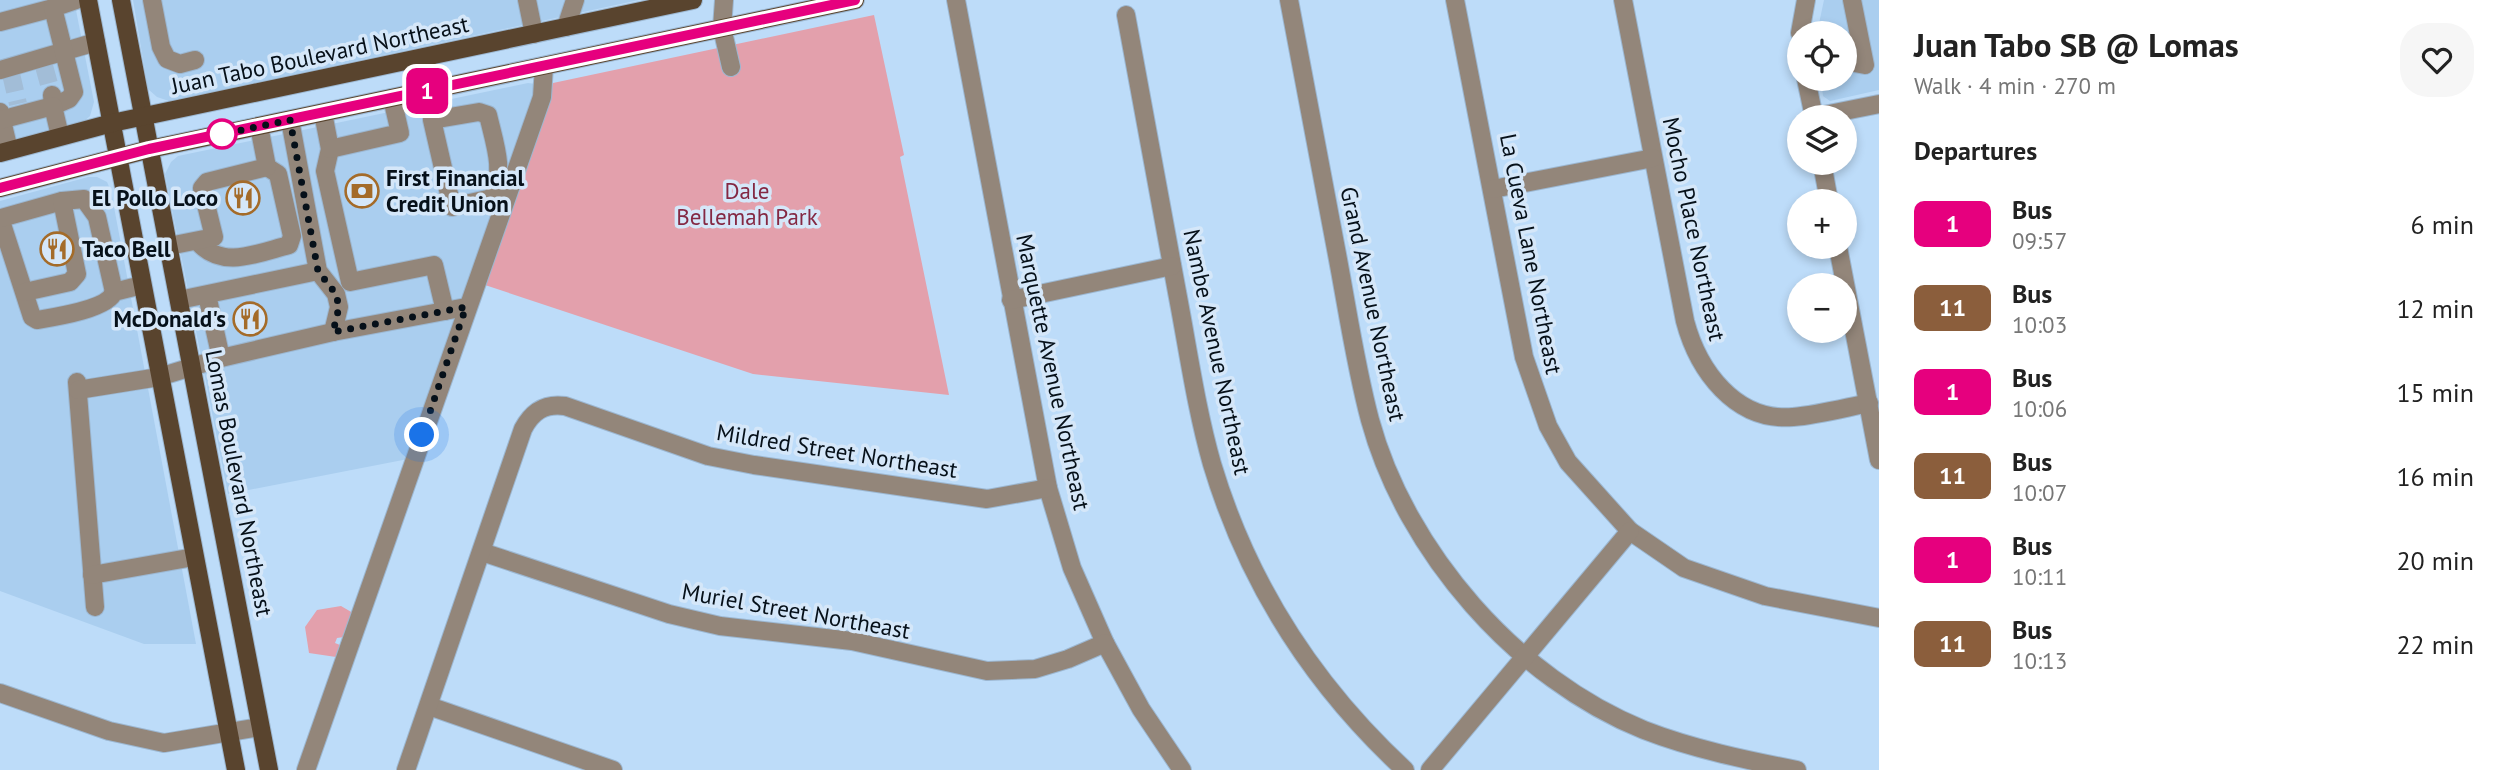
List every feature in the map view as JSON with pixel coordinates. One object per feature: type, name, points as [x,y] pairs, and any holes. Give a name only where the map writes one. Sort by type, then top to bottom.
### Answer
[{"type":"main road","points":[[88,0],[236,770]]},
{"type":"main road","name":"Lomas Boulevard Northeast","points":[[121,0],[269,770]]},
{"type":"main road","name":"Juan Tabo Boulevard Northeast","points":[[5,151],[112,123],[693,0]]},
{"type":"main road","points":[[0,188],[149,149],[855,0]]},
{"type":"street","points":[[0,22],[76,0]]},
{"type":"street","points":[[152,0],[161,47],[167,59],[180,64],[195,60]]},
{"type":"street","points":[[527,0],[534,34]]},
{"type":"street","points":[[565,27],[575,0]]},
{"type":"street","points":[[724,0],[722,28],[730,67]]},
{"type":"street","name":"Marquette Avenue Northeast","points":[[956,0],[1048,488],[1072,568],[1105,643],[1141,709],[1182,770]]},
{"type":"street","name":"Grand Avenue Northeast","points":[[1289,0],[1363,387],[1382,453],[1401,500],[1449,577],[1479,615],[1525,656],[1595,705],[1644,730],[1696,747],[1797,770]]},
{"type":"street","name":"La Cueva Lane Northeast","points":[[1455,0],[1524,357],[1548,426],[1568,462],[1630,531],[1684,568],[1714,581],[1765,596],[1879,618]]},
{"type":"street","name":"Mocho Place Northeast","points":[[1623,0],[1685,321],[1700,364],[1713,381],[1745,406],[1775,416],[1792,417],[1868,403]]},
{"type":"street","points":[[1802,21],[1806,0]]},
{"type":"street","points":[[1852,0],[1872,67]]},
{"type":"street","points":[[5,151],[1,117],[19,109],[69,99],[74,92],[53,8]]},
{"type":"street","name":"Nambe Avenue Northeast","points":[[1126,15],[1212,464],[1231,521],[1256,575],[1297,647],[1334,698],[1405,770]]},
{"type":"street","points":[[7,70],[43,61],[96,42]]},
{"type":"street","points":[[425,57],[433,90],[432,120],[452,207],[492,198],[500,181],[501,170],[488,116],[479,112],[432,120]]},
{"type":"street","points":[[306,770],[466,307],[542,97],[544,66]]},
{"type":"street","points":[[330,149],[400,134],[392,98]]},
{"type":"street","points":[[52,101],[60,136]]},
{"type":"street","points":[[1857,108],[1879,104]]},
{"type":"street","points":[[323,113],[330,149],[326,171],[350,282],[434,265],[445,311]]},
{"type":"street","points":[[290,120],[318,271],[336,294],[338,319],[333,332]]},
{"type":"street","points":[[198,242],[206,253],[220,258],[289,245],[292,236],[278,174],[267,167],[259,126]]},
{"type":"street","points":[[1493,188],[1653,158]]},
{"type":"street","points":[[169,246],[198,242],[214,236],[202,188],[207,182],[267,167]]},
{"type":"street","points":[[77,199],[89,203],[97,217],[114,292],[109,301],[99,305],[37,320],[32,317],[0,218],[62,201],[77,199]]},
{"type":"street","points":[[24,292],[70,282],[77,274],[62,201]]},
{"type":"street","points":[[1840,259],[1879,460]]},
{"type":"street","points":[[1011,300],[1172,266]]},
{"type":"street","points":[[180,300],[318,271]]},
{"type":"street","points":[[114,292],[142,285]]},
{"type":"street","points":[[207,295],[221,358]]},
{"type":"street","points":[[95,607],[78,386],[159,377],[221,358],[333,332],[466,307]]},
{"type":"street","name":"Mildred Street Northeast","points":[[482,552],[523,429],[541,408],[565,406],[708,456],[754,465],[987,499],[1048,488]]},
{"type":"street","points":[[1430,770],[1630,531]]},
{"type":"street","points":[[406,770],[482,552]]},
{"type":"street","name":"Muriel Street Northeast","points":[[482,552],[669,614],[720,626],[852,641],[987,671],[1035,669],[1068,659],[1105,643]]},
{"type":"street","points":[[92,575],[194,557]]},
{"type":"street","points":[[0,693],[143,740],[164,743],[260,727]]},
{"type":"street","points":[[429,706],[613,770]]},
{"type":"shaded area","points":[[0,0],[74,0],[94,102],[90,116],[82,123],[0,144]]},
{"type":"shaded area","points":[[133,0],[639,0],[169,101],[157,97],[148,89]]},
{"type":"shaded area","points":[[1824,0],[1879,0],[1879,90],[1830,101],[1823,96],[1822,91],[1857,91],[1857,21],[1820,21]]},
{"type":"shaded area","points":[[528,83],[536,84],[537,89],[408,459],[228,494],[165,174],[171,162],[178,156]]},
{"type":"shaded area","points":[[88,177],[97,177],[107,182],[111,191],[196,644],[144,644],[0,591],[0,201]]},
{"type":"green space","name":"Dale Bellemah Park","points":[[874,15],[904,155],[900,157],[949,395],[753,374],[485,285],[553,83]]},
{"type":"green space","points":[[341,606],[353,613],[344,637],[337,638],[335,643],[340,645],[336,657],[309,653],[305,627],[317,610]]},
{"type":"tunnel","points":[[44,66],[52,95]]},
{"type":"tunnel","points":[[11,74],[18,104]]},
{"type":"bus line","name":"1","points":[[0,188],[149,149],[855,0]]},
{"type":"place","name":"First Financial Credit Union","points":[[362,191]]},
{"type":"place","name":"El Pollo Loco","points":[[243,198]]},
{"type":"place","name":"Taco Bell","points":[[57,249]]},
{"type":"place","name":"McDonald's","points":[[250,319]]},
{"type":"route","points":[[222,134],[213,136],[290,120],[318,271],[336,294],[339,307],[333,332],[466,307],[422,435]]}]
